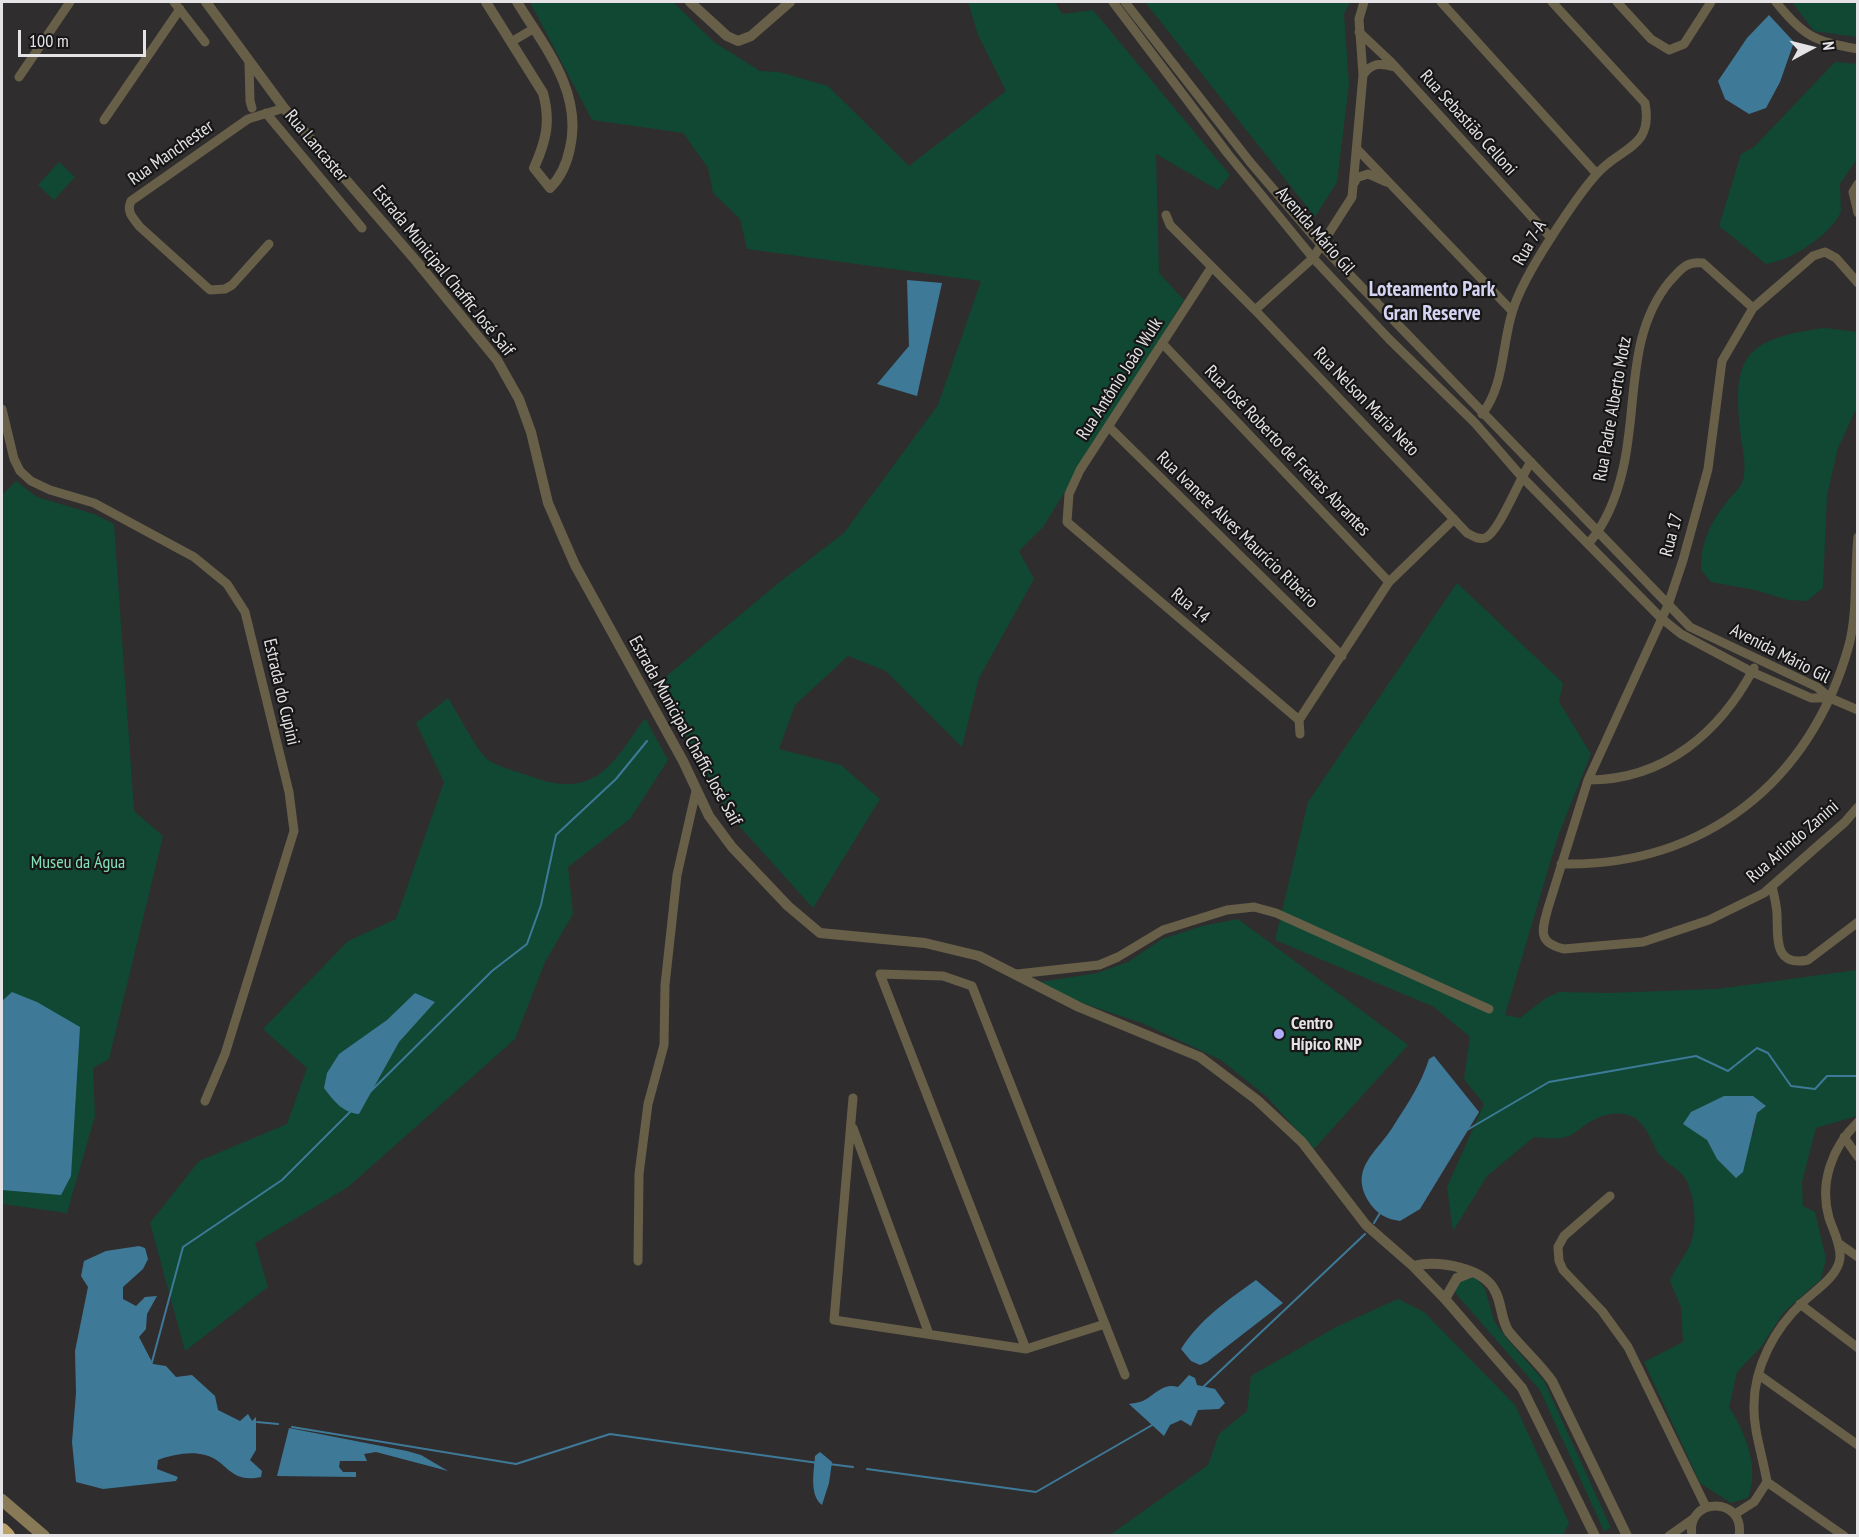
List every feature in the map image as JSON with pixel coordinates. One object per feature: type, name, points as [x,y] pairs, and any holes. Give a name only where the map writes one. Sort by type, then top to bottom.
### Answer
[{"type":"highway","points":[[2,1531],[7,1536]]},
{"type":"main road","points":[[2,1500],[44,1536]]},
{"type":"street","points":[[19,77],[70,2]]},
{"type":"street","points":[[486,2],[543,93],[547,109],[548,132],[534,168],[550,188],[562,172],[569,153],[573,136],[573,110],[566,85],[517,2]]},
{"type":"street","points":[[690,2],[727,36],[738,41],[751,36],[790,2]]},
{"type":"street","name":"Avenida Mário Gil","points":[[1113,2],[1129,15],[1181,74],[1250,162],[1321,245],[1485,412],[1690,627],[1728,647],[1817,687],[1830,698]]},
{"type":"street","name":"Avenida Mário Gil","points":[[1125,2],[1129,15],[1173,81],[1313,258],[1389,339],[1474,423],[1521,476],[1661,618],[1681,634],[1752,672],[1811,698],[1830,698]]},
{"type":"street","points":[[1255,310],[1313,258],[1349,205],[1358,150],[1363,75],[1359,19],[1364,2]]},
{"type":"street","points":[[1441,2],[1596,173]]},
{"type":"street","name":"Rua 7-A","points":[[1474,423],[1485,412],[1494,392],[1512,311],[1551,238],[1596,173],[1631,148],[1645,132],[1648,124],[1645,103],[1551,2]]},
{"type":"street","points":[[1617,2],[1659,45],[1672,50],[1684,44],[1711,2]]},
{"type":"street","points":[[1776,2],[1806,35],[1817,41],[1857,49]]},
{"type":"street","name":"Estrada Municipal Chaffic José Saif","points":[[211,3],[249,63],[284,108],[417,262],[497,360],[519,399],[534,442],[548,503],[574,565],[682,761],[709,816],[732,847],[788,906],[820,933],[925,943],[980,956],[1079,1007],[1200,1057],[1257,1100],[1288,1128],[1366,1225],[1413,1266],[1445,1299],[1522,1388],[1595,1536]]},
{"type":"street","points":[[104,120],[177,5],[205,42]]},
{"type":"street","points":[[511,42],[533,29]]},
{"type":"street","name":"Rua Sebastião Celloni","points":[[1359,32],[1395,67],[1551,238]]},
{"type":"street","points":[[249,63],[252,108],[249,120]]},
{"type":"street","points":[[1363,75],[1367,69],[1378,64],[1395,67]]},
{"type":"street","points":[[1173,81],[1181,74]]},
{"type":"street","name":"Rua Lancaster","points":[[252,108],[264,114],[362,228]]},
{"type":"street","name":"Rua Manchester","points":[[269,244],[232,285],[225,289],[210,290],[140,227],[129,209],[131,201],[249,120],[284,108]]},
{"type":"street","points":[[1358,150],[1512,311]]},
{"type":"street","points":[[1241,169],[1250,162]]},
{"type":"street","points":[[1354,183],[1356,178],[1368,174],[1394,186]]},
{"type":"street","points":[[1857,184],[1853,192],[1857,213]]},
{"type":"street","name":"Rua Nelson Maria Neto","points":[[1166,215],[1170,225],[1255,310],[1467,533],[1477,539],[1485,538],[1495,530],[1521,476],[1531,462]]},
{"type":"street","name":"Rua 17","points":[[1544,939],[1542,929],[1588,780],[1668,605],[1683,560],[1708,470],[1722,361],[1753,308],[1813,256],[1825,252],[1836,258],[1857,283]]},
{"type":"street","name":"Rua Padre Alberto Motz","points":[[1589,543],[1599,532],[1623,469],[1641,336],[1657,297],[1683,266],[1700,262],[1753,308]]},
{"type":"street","name":"Rua Antônio João Wulk","points":[[1066,512],[1069,494],[1080,470],[1211,268]]},
{"type":"street","points":[[1389,339],[1401,327]]},
{"type":"street","name":"Rua José Roberto de Freitas Abrantes","points":[[1162,343],[1389,582]]},
{"type":"street","name":"Estrada do Cupini","points":[[2,409],[14,459],[20,471],[31,481],[50,490],[94,503],[194,556],[227,584],[245,612],[289,792],[294,831],[225,1054],[205,1101]]},
{"type":"street","name":"Rua lvanete Alves Maurício Ribeiro","points":[[1109,428],[1342,656]]},
{"type":"street","name":"Rua 14","points":[[1066,512],[1067,522],[1080,534],[1299,720]]},
{"type":"street","points":[[1300,734],[1299,720],[1389,582],[1454,519]]},
{"type":"street","points":[[1561,864],[1637,856],[1678,844],[1721,823],[1758,797],[1791,764],[1819,724],[1849,645],[1857,579],[1857,537]]},
{"type":"street","points":[[1723,656],[1728,647]]},
{"type":"street","points":[[1588,780],[1611,780],[1635,774],[1690,748],[1723,716],[1758,660]]},
{"type":"street","points":[[1830,698],[1857,710]]},
{"type":"street","points":[[638,1261],[639,1174],[648,1104],[664,1045],[665,985],[677,875],[696,791]]},
{"type":"street","name":"Rua Arlindo Zanini","points":[[1544,939],[1552,946],[1564,949],[1642,942],[1710,920],[1772,886],[1845,822],[1857,807]]},
{"type":"street","points":[[1772,886],[1777,913],[1777,938],[1781,954],[1787,958],[1799,962],[1809,960],[1857,922]]},
{"type":"street","points":[[1017,974],[1099,965],[1118,957],[1163,930],[1227,910],[1254,907],[1276,913],[1489,1009]]},
{"type":"street","points":[[1026,1349],[880,974],[943,976],[972,986],[1125,1375]]},
{"type":"street","points":[[853,1098],[834,1320],[1026,1349],[1105,1324]]},
{"type":"street","points":[[1735,1514],[1754,1502],[1767,1482],[1754,1405],[1759,1375],[1777,1331],[1800,1304],[1832,1274],[1840,1258],[1827,1206],[1826,1186],[1830,1165],[1844,1137],[1857,1122]]},
{"type":"street","points":[[851,1123],[929,1334]]},
{"type":"street","points":[[1844,1137],[1857,1157]]},
{"type":"street","points":[[1610,1196],[1564,1236],[1558,1247],[1559,1261],[1566,1274],[1602,1311],[1628,1347],[1706,1507]]},
{"type":"street","points":[[1838,1243],[1857,1257]]},
{"type":"street","points":[[1413,1266],[1425,1263],[1472,1272],[1488,1280],[1509,1331],[1539,1363],[1552,1382],[1627,1536]]},
{"type":"street","points":[[1445,1299],[1457,1278],[1472,1272]]},
{"type":"street","points":[[1800,1304],[1857,1348]]},
{"type":"street","points":[[1759,1375],[1857,1445]]},
{"type":"street","points":[[1767,1482],[1845,1536]]},
{"type":"street","points":[[1669,1536],[1706,1507],[1722,1505],[1735,1514],[1740,1524],[1739,1536]]},
{"type":"street","points":[[1692,1536],[1693,1519]]},
{"type":"green space","points":[[530,2],[673,2],[714,42],[760,71],[779,72],[828,86],[909,166],[1006,91],[978,35],[968,2],[1055,2],[1062,14],[1093,10],[1230,175],[1218,190],[1156,154],[1159,273],[1184,300],[1043,527],[1019,551],[1034,579],[979,678],[962,747],[886,671],[848,656],[795,705],[779,749],[841,765],[880,799],[813,908],[731,817],[657,684],[781,581],[844,533],[938,405],[981,281],[747,249],[740,219],[713,193],[708,168],[683,133],[592,120]]},
{"type":"green space","points":[[1145,2],[1350,2],[1344,14],[1349,84],[1337,182],[1315,217]]},
{"type":"green space","points":[[1792,2],[1857,2],[1857,37],[1814,31]]},
{"type":"green space","points":[[1835,62],[1858,64],[1857,159],[1840,184],[1841,212],[1828,230],[1809,246],[1787,258],[1766,264],[1719,226],[1741,154],[1754,147]]},
{"type":"green space","points":[[59,162],[75,177],[54,200],[38,185]]},
{"type":"green space","points":[[1825,328],[1857,332],[1857,407],[1838,448],[1827,495],[1823,588],[1807,601],[1788,600],[1755,590],[1711,582],[1701,570],[1705,540],[1717,516],[1740,487],[1744,476],[1738,393],[1741,374],[1747,359],[1757,348],[1774,339]]},
{"type":"green space","name":"Museu da Água","points":[[16,481],[37,497],[94,514],[114,524],[134,811],[163,836],[109,1059],[93,1068],[95,1116],[67,1213],[2,1204],[2,495]]},
{"type":"green space","points":[[1457,583],[1563,683],[1559,702],[1591,754],[1558,836],[1505,1015],[1520,1018],[1546,998],[1559,992],[1607,993],[1717,989],[1857,970],[1857,1116],[1816,1128],[1802,1182],[1803,1206],[1815,1212],[1826,1259],[1821,1279],[1783,1313],[1761,1347],[1737,1372],[1729,1407],[1749,1451],[1752,1475],[1748,1498],[1731,1503],[1700,1483],[1644,1362],[1683,1342],[1681,1307],[1670,1281],[1690,1245],[1694,1229],[1693,1202],[1685,1178],[1661,1157],[1641,1123],[1631,1116],[1610,1114],[1597,1118],[1570,1136],[1534,1137],[1487,1176],[1453,1231],[1447,1187],[1484,1104],[1464,1079],[1470,1037],[1434,1007],[1275,940],[1308,802]],"holes":[[[1765,1107],[1757,1113],[1753,1134],[1717,1159],[1707,1140]]]},
{"type":"green space","points":[[448,698],[473,741],[488,760],[507,769],[550,782],[569,784],[585,782],[598,775],[621,752],[645,718],[668,760],[630,819],[568,867],[573,914],[545,962],[515,1039],[348,1187],[255,1243],[268,1287],[185,1351],[150,1223],[199,1161],[287,1124],[307,1068],[263,1029],[348,941],[396,919],[444,782],[416,723]]},
{"type":"green space","name":"Centro Hípico RNP","points":[[1238,919],[1408,1045],[1314,1149],[1267,1097],[1221,1060],[1142,1023],[1073,1000],[1040,982],[1097,973],[1128,962],[1162,939],[1202,926]]},
{"type":"green space","points":[[1469,1275],[1478,1280],[1485,1289],[1494,1321],[1544,1381],[1611,1528],[1604,1531],[1540,1390],[1457,1295],[1454,1289],[1456,1284]]},
{"type":"green space","points":[[1398,1299],[1424,1312],[1515,1405],[1569,1523],[1563,1535],[1110,1535],[1208,1465],[1219,1434],[1247,1411],[1251,1376],[1336,1327]]},
{"type":"water","points":[[1769,15],[1794,42],[1780,82],[1766,108],[1749,114],[1725,99],[1718,81],[1747,38]]},
{"type":"water","points":[[907,280],[942,283],[917,396],[877,384],[909,346]]},
{"type":"water","points":[[12,992],[37,1002],[80,1027],[71,1176],[61,1195],[2,1190],[2,1001]]},
{"type":"water","points":[[415,993],[435,1002],[399,1042],[359,1114],[348,1111],[324,1088],[327,1073],[339,1054],[387,1020]]},
{"type":"water","points":[[1434,1056],[1479,1112],[1420,1209],[1400,1221],[1395,1220],[1379,1213],[1369,1202],[1363,1190],[1363,1170],[1409,1101],[1429,1059]]},
{"type":"water","points":[[1724,1096],[1753,1096],[1766,1106],[1757,1113],[1743,1172],[1736,1178],[1717,1159],[1707,1140],[1683,1124],[1691,1112]]},
{"type":"water","points":[[139,1246],[145,1248],[148,1259],[143,1269],[123,1287],[123,1299],[136,1306],[145,1297],[157,1296],[147,1314],[146,1329],[139,1337],[153,1364],[166,1366],[176,1377],[192,1375],[215,1396],[218,1410],[240,1421],[248,1414],[252,1421],[256,1417],[256,1450],[250,1460],[262,1471],[261,1477],[242,1477],[205,1455],[187,1454],[158,1460],[157,1469],[178,1477],[176,1481],[103,1489],[76,1482],[72,1442],[76,1393],[75,1351],[88,1287],[81,1276],[84,1261],[106,1251]]},
{"type":"water","points":[[1256,1280],[1283,1303],[1207,1362],[1200,1365],[1191,1361],[1181,1349],[1197,1328],[1215,1311]]},
{"type":"water","points":[[1189,1375],[1195,1378],[1197,1385],[1215,1389],[1225,1403],[1219,1409],[1198,1410],[1191,1426],[1181,1420],[1170,1425],[1164,1436],[1129,1404],[1144,1400],[1165,1387],[1178,1387]]},
{"type":"water","points":[[289,1428],[407,1451],[421,1455],[448,1471],[376,1452],[364,1454],[367,1461],[340,1461],[339,1467],[343,1472],[356,1472],[356,1477],[277,1476]]},
{"type":"water","points":[[820,1452],[832,1462],[829,1483],[822,1505],[815,1495],[813,1482],[815,1456]]},
{"type":"waterway","points":[[370,1092],[492,971],[527,944],[541,905],[556,835],[616,779],[647,741]]},
{"type":"waterway","points":[[1467,1130],[1549,1082],[1696,1056],[1728,1071],[1757,1048],[1768,1053],[1791,1086],[1815,1089],[1827,1076],[1858,1076]]},
{"type":"waterway","points":[[152,1362],[183,1247],[282,1180],[351,1111]]},
{"type":"waterway","points":[[1374,1223],[1380,1213]]},
{"type":"waterway","points":[[1201,1389],[1365,1234]]},
{"type":"waterway","points":[[257,1422],[278,1424]]},
{"type":"waterway","points":[[867,1469],[1036,1492],[1154,1424]]},
{"type":"waterway","points":[[292,1427],[516,1464],[610,1434],[818,1463]]},
{"type":"waterway","points":[[829,1464],[853,1467]]},
{"type":"place","name":"Centro Hípico RNP","points":[[1279,1034]]},
{"type":"district","name":"Loteamento Park Gran Reserve","points":[[1432,302]]}]
